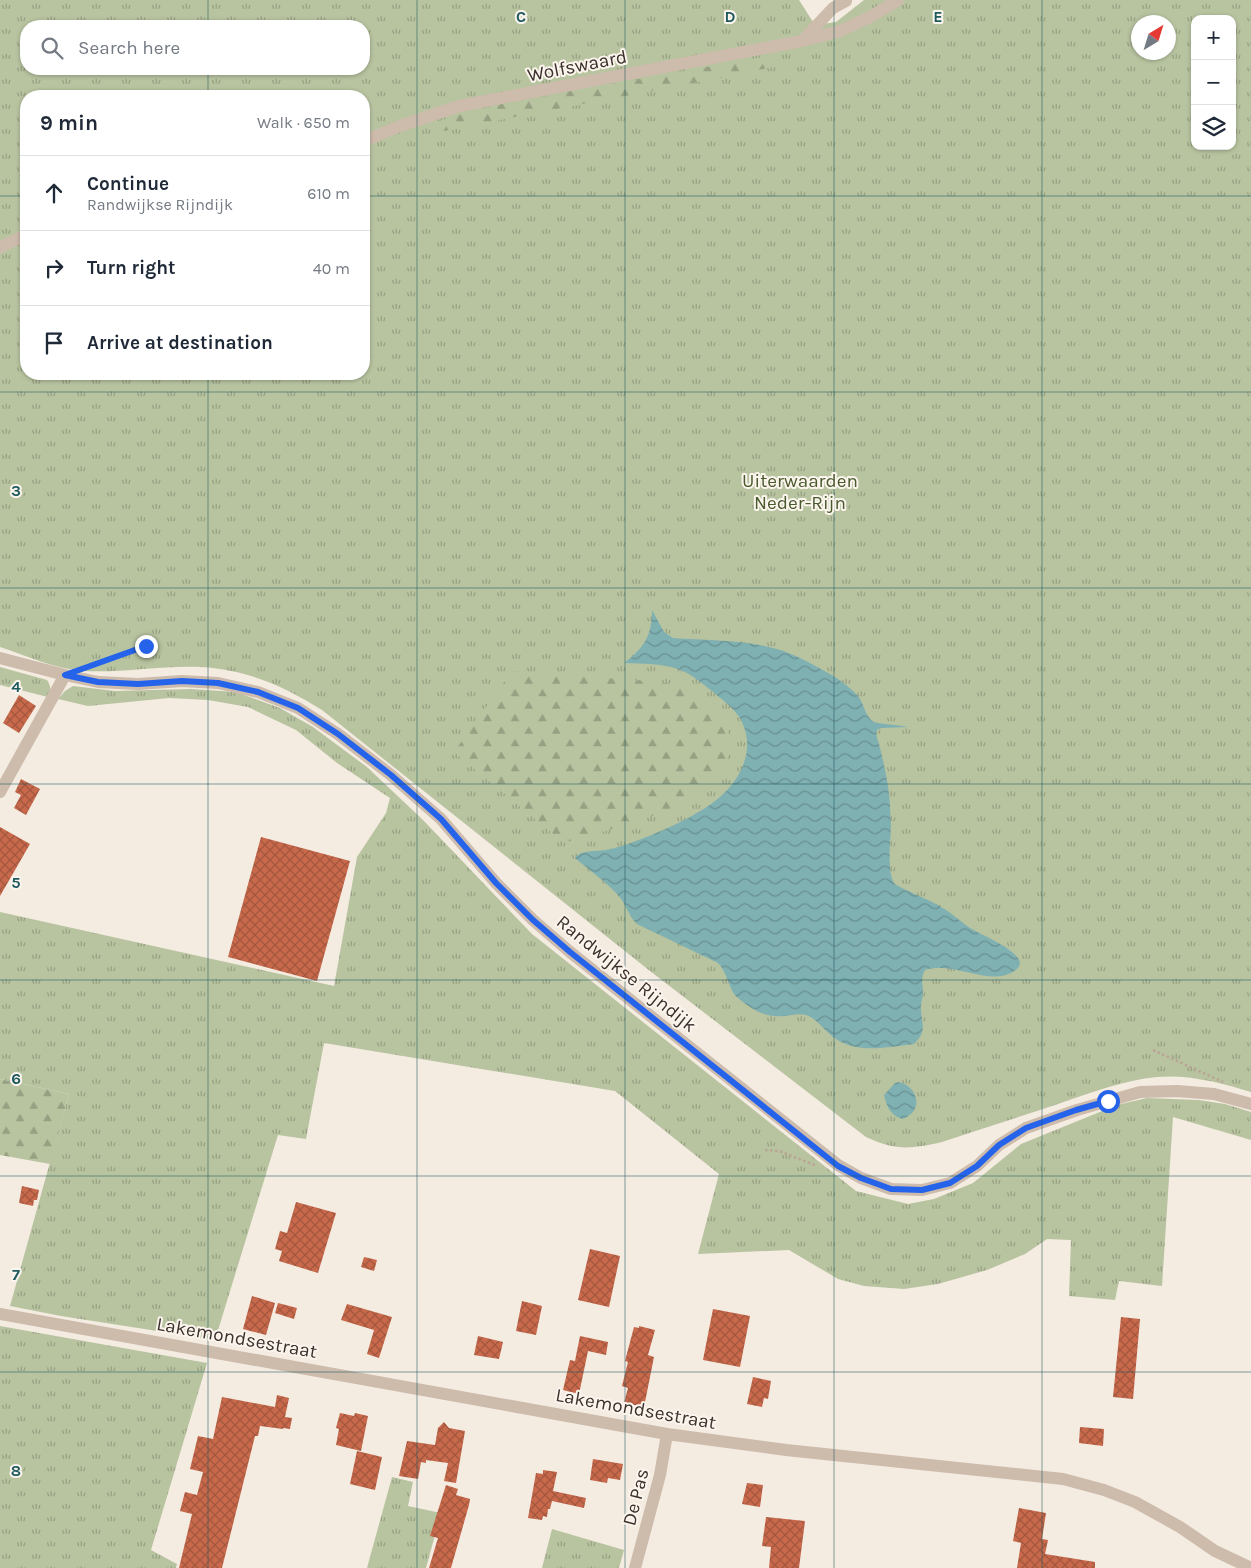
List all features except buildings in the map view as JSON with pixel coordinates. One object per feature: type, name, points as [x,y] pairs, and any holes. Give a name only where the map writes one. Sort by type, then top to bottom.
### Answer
[{"type":"street","points":[[802,41],[833,8],[846,0]]},
{"type":"street","name":"Wolfswaard","points":[[370,138],[400,126],[460,106],[802,41],[840,31],[870,17],[898,0]]},
{"type":"street","points":[[0,247],[20,238]]},
{"type":"street","name":"Randwijkse Rijndijk","points":[[0,658],[98,682],[138,684],[182,681],[218,683],[258,692],[298,708],[338,734],[391,775],[441,819],[496,883],[533,920],[570,952],[838,1166],[861,1178],[891,1189],[922,1190],[950,1183],[977,1166],[999,1145],[1026,1128],[1076,1110],[1140,1092],[1177,1091],[1214,1094],[1251,1104]]},
{"type":"street","points":[[0,792],[65,675]]},
{"type":"street","name":"Lakemondsestraat","points":[[0,1314],[667,1434],[786,1450],[1063,1479],[1104,1490],[1135,1502],[1180,1527],[1215,1551],[1251,1568]]},
{"type":"street","name":"De Pas","points":[[636,1568],[660,1475],[667,1434]]},
{"type":"path","points":[[65,675],[146,646]]},
{"type":"path","points":[[1154,1050],[1227,1083]]},
{"type":"path","points":[[765,1150],[779,1151],[823,1168],[838,1166]]},
{"type":"green space","name":"Uiterwaarden Neder-Rijn","points":[[0,0],[799,0],[815,25],[836,22],[864,0],[1251,0],[1251,1092],[1193,1078],[1157,1077],[1107,1087],[942,1142],[912,1147],[895,1147],[876,1142],[866,1137],[650,971],[322,710],[308,701],[265,681],[219,669],[187,667],[113,671],[73,670],[52,665],[0,647]]},
{"type":"green space","points":[[768,56],[772,67],[740,74],[444,131],[431,124],[457,115],[510,102]]},
{"type":"green space","points":[[0,667],[47,680],[50,688],[48,697],[0,685]]},
{"type":"green space","points":[[512,671],[659,682],[678,687],[702,702],[725,726],[729,734],[730,743],[725,766],[713,782],[696,795],[675,806],[628,824],[564,843],[454,752]]},
{"type":"green space","points":[[73,686],[115,691],[191,689],[236,692],[280,708],[313,727],[367,767],[423,820],[532,934],[856,1191],[908,1204],[934,1199],[973,1183],[1021,1144],[1117,1105],[1147,1098],[1199,1100],[1225,1104],[1251,1112],[1251,1140],[1173,1117],[1162,1286],[1119,1281],[1115,1300],[1069,1296],[1071,1240],[1047,1239],[1025,1254],[987,1270],[938,1284],[904,1289],[864,1286],[838,1279],[789,1250],[698,1254],[719,1174],[615,1091],[324,1043],[306,1139],[278,1135],[215,1340],[61,1316],[10,1306],[69,1094],[0,1079],[0,912],[334,986],[357,857],[386,813],[390,798],[337,763],[296,730],[248,707],[208,700],[169,698],[88,706],[58,699]]},
{"type":"green space","points":[[0,1079],[69,1094],[50,1164],[0,1155]]},
{"type":"green space","points":[[0,1326],[207,1363],[151,1550],[177,1564],[176,1568],[0,1568]]},
{"type":"green space","points":[[392,1477],[413,1482],[408,1506],[441,1513],[426,1568],[367,1568]]},
{"type":"green space","points":[[552,1529],[624,1550],[619,1568],[542,1568]]},
{"type":"water","points":[[652,610],[664,632],[673,638],[755,644],[771,647],[800,658],[831,675],[852,690],[858,696],[869,717],[874,722],[908,727],[881,728],[877,730],[889,795],[892,879],[897,886],[940,906],[970,928],[1009,949],[1018,958],[1020,963],[1017,969],[1002,976],[981,975],[947,968],[925,970],[922,979],[923,993],[921,1005],[923,1030],[919,1039],[914,1044],[884,1048],[854,1047],[836,1039],[814,1019],[806,1015],[770,1016],[753,1009],[735,995],[718,963],[637,924],[617,894],[575,858],[581,853],[606,850],[632,842],[668,828],[702,810],[720,797],[735,780],[745,760],[747,749],[747,738],[744,728],[736,713],[723,700],[693,677],[667,666],[624,663],[646,641],[652,619]]},
{"type":"water","points":[[899,1082],[911,1089],[915,1094],[916,1100],[914,1111],[902,1119],[890,1110],[884,1095],[895,1083]]},
{"type":"route","points":[[146,646],[65,675],[98,682],[138,684],[182,681],[218,683],[258,692],[298,708],[338,734],[391,775],[441,819],[496,883],[533,920],[570,952],[838,1166],[861,1178],[891,1189],[922,1190],[950,1183],[977,1166],[999,1145],[1026,1128],[1108,1101]]}]
